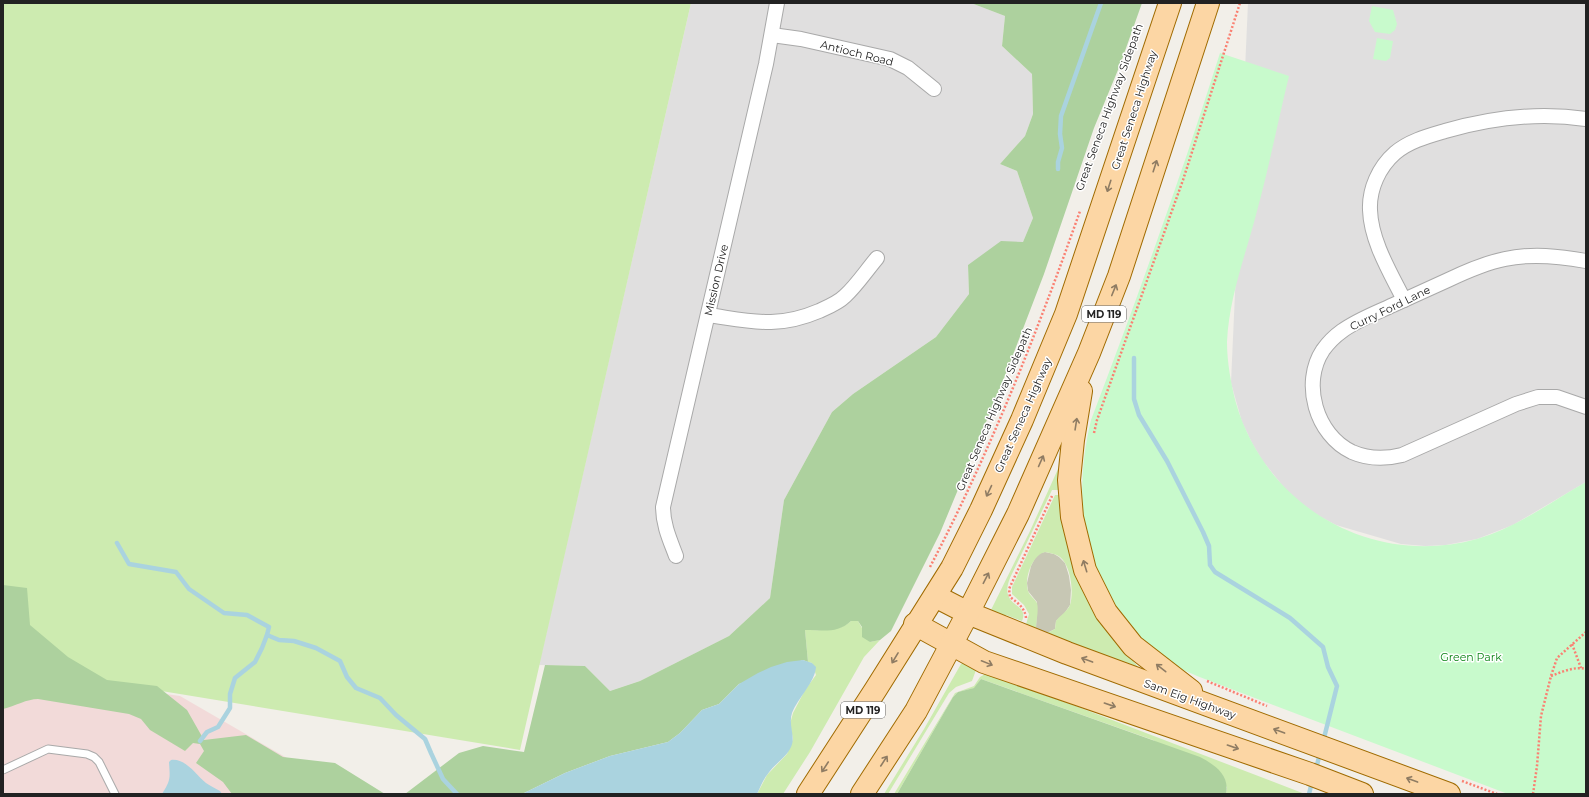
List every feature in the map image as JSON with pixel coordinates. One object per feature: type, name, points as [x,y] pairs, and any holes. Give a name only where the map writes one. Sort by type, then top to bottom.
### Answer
[{"type":"main road","name":"Great Seneca Highway","points":[[808,794],[935,596],[952,568],[981,510],[1022,420],[1066,314],[1170,3]]},
{"type":"main road","name":"MD 119","points":[[862,794],[916,711],[952,645],[1018,514],[1088,354],[1119,276],[1208,3]]},
{"type":"main road","points":[[1088,354],[1074,432],[1070,480],[1072,517],[1085,570],[1106,612],[1133,646],[1172,677],[1215,708]]},
{"type":"main road","name":"Sam Eig Highway","points":[[935,596],[968,613],[1067,653],[1449,794]]},
{"type":"main road","points":[[916,624],[984,662],[1314,775],[1362,794]]},
{"type":"street","name":"Mission Drive","points":[[676,556],[665,527],[663,507],[772,35],[777,3]]},
{"type":"street","name":"Antioch Road","points":[[772,35],[801,39],[890,59],[908,68],[934,89]]},
{"type":"street","points":[[1404,300],[1375,236],[1370,209],[1372,191],[1378,176],[1386,162],[1396,152],[1423,138],[1464,126],[1494,120],[1539,116],[1586,119]]},
{"type":"street","name":"Curry Ford Lane","points":[[1586,261],[1545,255],[1505,259],[1477,267],[1404,300],[1341,331],[1322,351],[1317,362],[1313,385],[1313,397],[1317,412],[1331,435],[1352,452],[1370,457],[1381,458],[1392,458],[1402,455],[1516,404],[1538,397],[1557,398],[1586,407]]},
{"type":"street","points":[[708,315],[762,323],[786,322],[806,317],[832,306],[845,296],[877,258]]},
{"type":"lane","points":[[3,770],[48,749],[87,754],[94,757],[99,762],[115,794]]},
{"type":"path","points":[[1094,434],[1097,420],[1183,180],[1240,3]]},
{"type":"path","name":"Great Seneca Highway Sidepath","points":[[928,570],[956,516],[1006,407],[1038,326],[1082,204]]},
{"type":"path","points":[[1023,625],[1026,618],[1026,612],[1020,604],[1010,597],[1009,589],[1053,494]]},
{"type":"path","points":[[1532,794],[1537,766],[1541,716],[1551,676],[1558,658],[1586,632]]},
{"type":"path","points":[[1572,644],[1581,668]]},
{"type":"path","points":[[1551,676],[1569,669],[1586,669]]},
{"type":"path","points":[[1205,680],[1269,707]]},
{"type":"shaded area","points":[[691,3],[971,3],[1005,16],[1002,46],[1032,74],[1033,114],[1025,136],[1000,164],[1017,171],[1033,218],[1023,242],[968,265],[969,294],[936,337],[853,394],[832,412],[784,500],[770,598],[729,636],[640,681],[610,691],[585,666],[539,665]]},
{"type":"shaded area","points":[[1248,3],[1586,3],[1586,482],[1513,525],[1477,539],[1446,545],[1425,546],[1401,544],[1336,525],[1303,505],[1286,490],[1262,460],[1242,422],[1231,383]]},
{"type":"shaded area","points":[[1045,552],[1054,554],[1065,563],[1071,590],[1070,605],[1064,614],[1056,621],[1055,629],[1047,633],[1036,628],[1037,602],[1028,591],[1027,583],[1031,566],[1035,558],[1040,553]]},
{"type":"shaded area","points":[[3,671],[180,696],[318,776],[315,794],[3,794]]},
{"type":"green space","points":[[3,3],[691,3],[520,750],[3,665]]},
{"type":"green space","points":[[971,3],[1142,3],[1120,65],[1094,128],[1044,274],[1001,386],[940,533],[891,631],[880,640],[870,642],[862,637],[862,627],[858,621],[851,621],[835,630],[805,630],[808,662],[803,660],[739,684],[719,704],[702,710],[680,733],[668,742],[610,756],[565,773],[522,794],[405,794],[459,753],[483,746],[524,752],[545,665],[585,666],[610,691],[640,681],[729,636],[770,598],[784,500],[832,412],[853,394],[936,337],[969,294],[968,265],[1001,241],[1023,242],[1033,218],[1017,171],[1000,164],[1025,136],[1033,114],[1032,74],[1002,46],[1005,16]]},
{"type":"green space","points":[[1372,6],[1393,10],[1397,24],[1395,30],[1390,34],[1375,32],[1369,21]]},
{"type":"green space","points":[[1377,38],[1393,41],[1390,58],[1386,61],[1373,59]]},
{"type":"green space","name":"Green Park","points":[[1220,53],[1289,76],[1253,227],[1234,292],[1228,325],[1227,350],[1231,381],[1236,403],[1251,440],[1272,472],[1298,499],[1328,521],[1363,536],[1399,545],[1438,546],[1477,539],[1492,534],[1533,514],[1586,482],[1586,794],[1508,794],[1197,676],[1170,663],[1151,650],[1124,619],[1109,596],[1098,573],[1090,548],[1082,498],[1086,446],[1091,420],[1158,238]]},
{"type":"green space","points":[[1060,468],[1059,490],[1052,490],[1010,578],[1007,588],[1008,595],[1011,600],[1022,610],[1022,621],[1006,615],[1004,621],[990,612],[1030,531],[1058,469]]},
{"type":"green space","points":[[1055,495],[1059,495],[1121,647],[1140,669],[1025,628],[1029,614],[1024,605],[1012,594],[1012,587]],"holes":[[[1045,552],[1058,556],[1064,561],[1071,580],[1072,593],[1069,607],[1056,621],[1055,629],[1047,633],[1036,628],[1038,606],[1029,593],[1027,586],[1028,574],[1033,562],[1040,554]]]},
{"type":"green space","points":[[3,585],[27,588],[30,625],[68,657],[107,680],[157,686],[187,710],[204,740],[246,735],[283,757],[335,763],[385,794],[232,794],[223,782],[196,763],[204,751],[200,744],[193,743],[185,751],[150,730],[141,719],[129,714],[38,699],[25,701],[3,709]]},
{"type":"green space","points":[[851,621],[858,621],[870,642],[880,640],[864,657],[810,752],[783,794],[757,794],[767,775],[787,754],[793,739],[790,724],[793,713],[805,690],[816,675],[812,663],[808,662],[805,630],[835,629],[846,625]]},
{"type":"green space","points":[[963,663],[976,670],[972,681],[956,687],[949,693],[888,794],[884,794],[924,729],[961,664]]},
{"type":"green space","points":[[985,674],[1073,705],[1305,794],[1226,794],[1227,787],[1153,740],[981,679],[975,688],[958,692],[953,697],[897,794],[894,794],[955,693],[974,686],[980,677]]},
{"type":"green space","points":[[981,679],[1200,757],[1211,763],[1220,771],[1226,781],[1226,794],[897,794],[953,697],[958,692],[974,688]]},
{"type":"water","points":[[803,660],[812,663],[816,667],[810,684],[792,713],[791,722],[793,739],[791,747],[766,777],[757,794],[522,794],[565,773],[610,756],[668,742],[680,733],[702,710],[719,704],[739,684],[771,667],[787,662]]},
{"type":"water","points":[[171,760],[176,760],[186,764],[206,783],[220,791],[222,794],[162,794],[170,775],[169,762]]},
{"type":"waterway","points":[[1058,169],[1058,162],[1062,148],[1060,134],[1061,116],[1101,3]]},
{"type":"waterway","points":[[1134,358],[1134,399],[1139,415],[1167,461],[1203,532],[1209,546],[1210,565],[1215,572],[1290,618],[1323,647],[1328,667],[1337,686],[1323,742]]},
{"type":"waterway","points":[[117,543],[129,564],[176,572],[189,589],[224,613],[247,615],[269,627],[267,635],[279,640],[294,641],[316,648],[340,661],[347,677],[356,688],[380,698],[396,715],[425,739],[443,779],[457,794]]},
{"type":"waterway","points":[[200,741],[207,732],[218,727],[230,708],[230,694],[235,678],[255,662],[267,635]]},
{"type":"waterway","points":[[1316,769],[1320,753]]},
{"type":"waterway","points":[[1309,794],[1312,782]]}]
